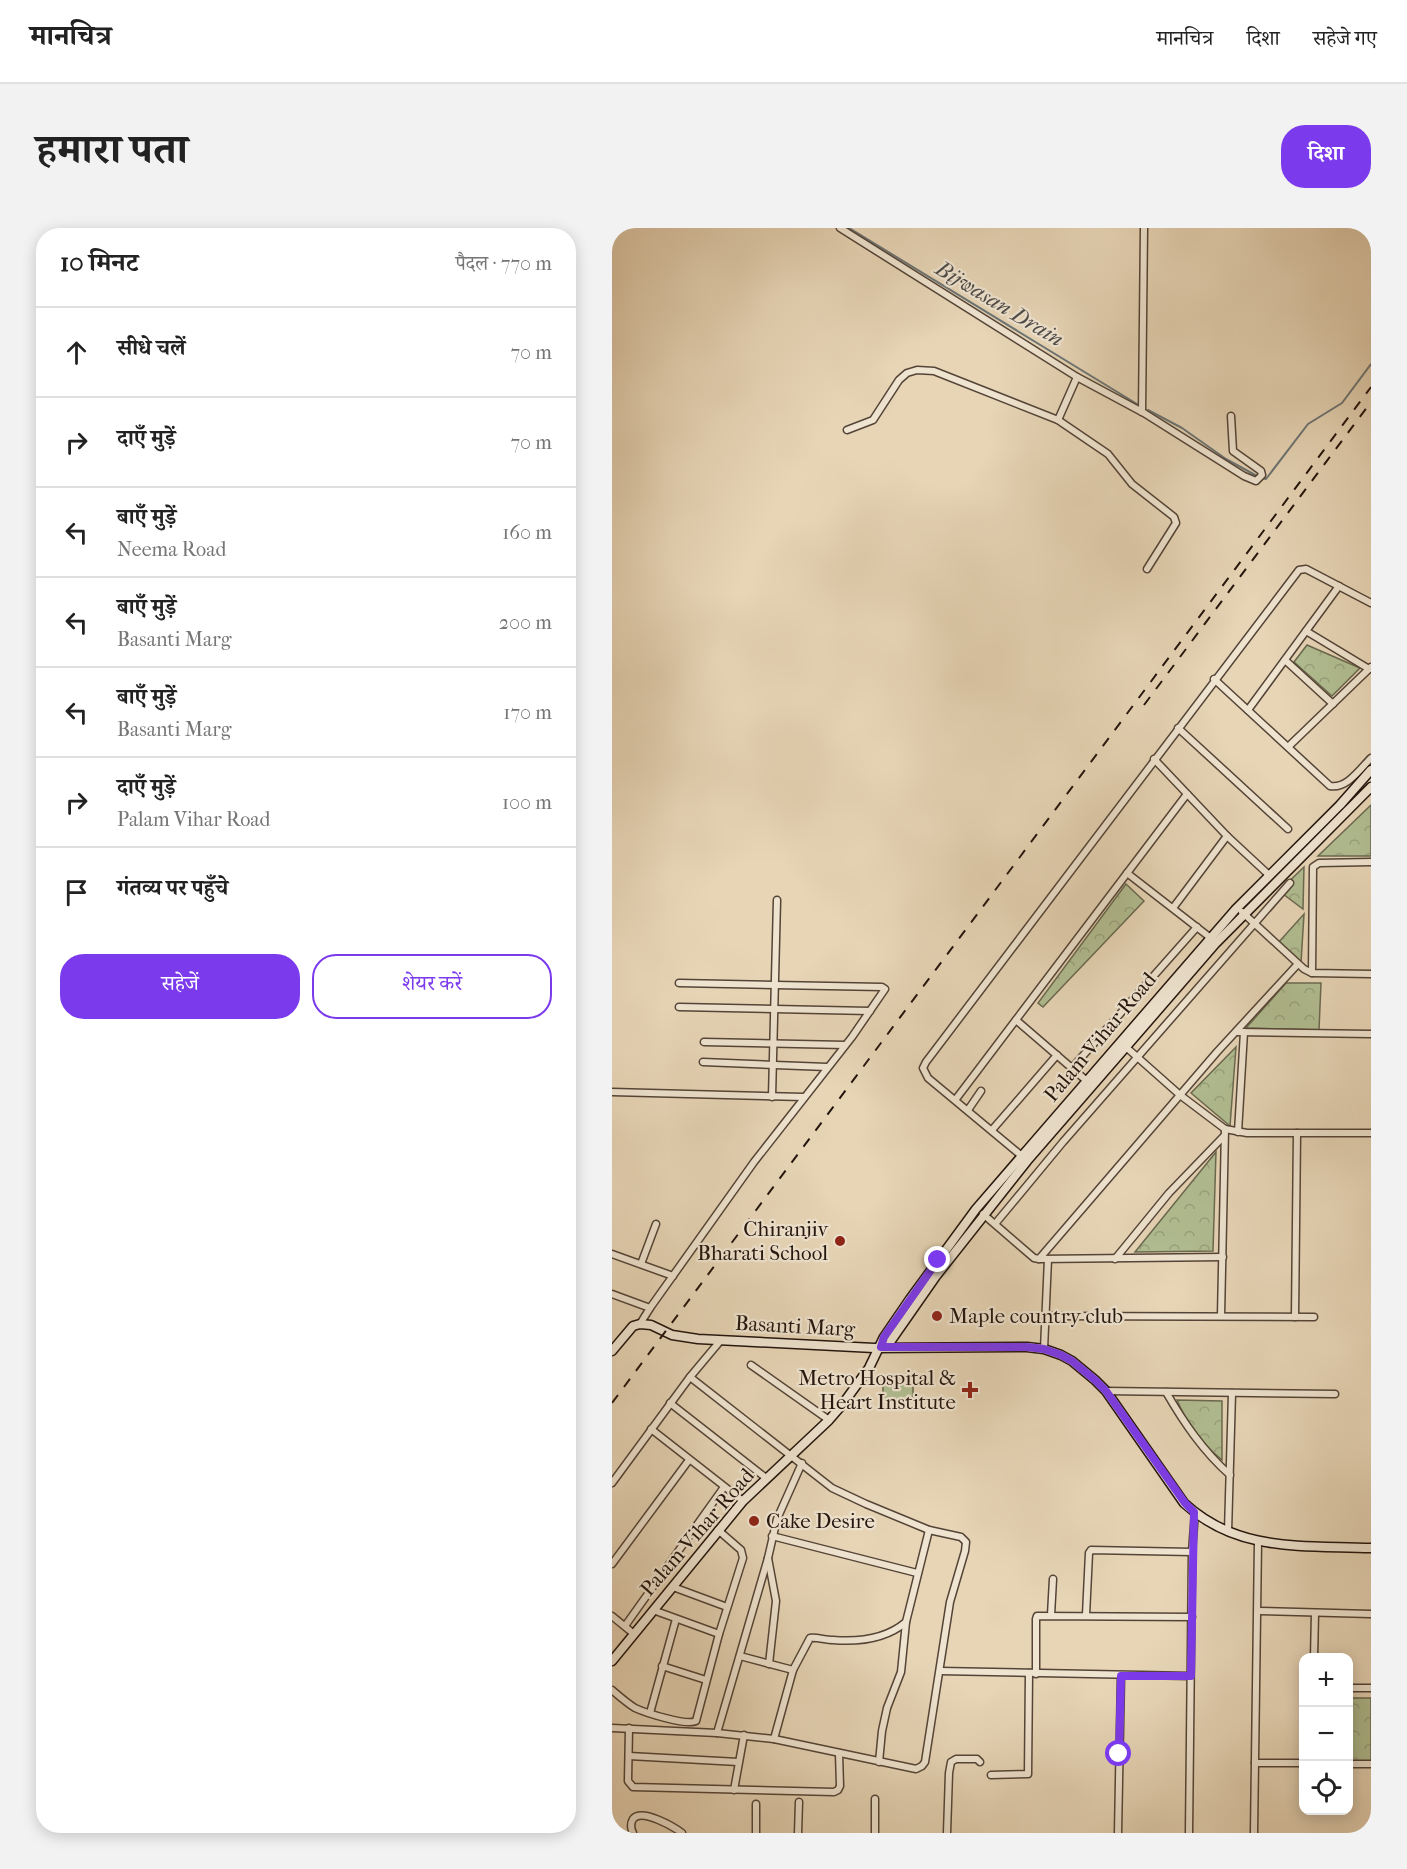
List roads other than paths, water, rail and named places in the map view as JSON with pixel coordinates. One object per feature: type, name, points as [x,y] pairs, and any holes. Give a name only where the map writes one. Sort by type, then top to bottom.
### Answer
[{"type":"street","points":[[840,228],[1077,377],[1142,412],[1253,482],[1261,477],[1259,469],[1233,451],[1231,416]]},
{"type":"street","points":[[1142,412],[1144,228]]},
{"type":"street","points":[[847,430],[873,420],[898,381],[907,373],[917,370],[934,371],[1058,420],[1108,454],[1132,484],[1174,517],[1176,523],[1147,569]]},
{"type":"street","points":[[1058,420],[1077,377]]},
{"type":"street","points":[[1024,1158],[926,1075],[923,1068],[926,1062],[1300,569],[1306,569],[1371,603]]},
{"type":"street","points":[[1248,710],[1339,586]]},
{"type":"street","points":[[1287,747],[1370,668],[1306,631]]},
{"type":"street","points":[[1285,660],[1333,704]]},
{"type":"street","points":[[1215,679],[1326,783],[1335,787],[1346,783],[1371,758]]},
{"type":"street","points":[[1178,728],[1288,829]]},
{"type":"street","points":[[1154,759],[1227,836],[1269,876]]},
{"type":"street","name":"Palam Vihar Road","points":[[612,1661],[743,1501],[829,1420],[862,1377],[881,1347],[884,1337],[976,1209],[1090,1084],[1269,876],[1340,805],[1371,770]]},
{"type":"street","name":"Palam Vihar Road","points":[[1240,911],[1371,787]]},
{"type":"street","points":[[956,1100],[1187,794]]},
{"type":"street","points":[[1173,909],[1227,836]]},
{"type":"street","points":[[1312,973],[1313,867],[1319,863],[1371,862]]},
{"type":"street","points":[[1127,873],[1213,940]]},
{"type":"street","points":[[995,1224],[1252,924],[1290,883]]},
{"type":"street","points":[[772,1097],[777,900]]},
{"type":"street","points":[[1240,911],[1297,965],[1312,973],[1371,974]]},
{"type":"street","points":[[1072,1068],[1197,927]]},
{"type":"street","name":"Palam Vihar Road","points":[[1090,1084],[1127,1048],[1213,940]]},
{"type":"street","points":[[1039,1259],[1180,1095],[1297,965]]},
{"type":"street","points":[[612,1351],[633,1326],[640,1324],[804,1097],[884,991],[884,987],[680,983]]},
{"type":"street","points":[[679,1007],[870,1011]]},
{"type":"street","points":[[1016,1020],[1090,1084]]},
{"type":"street","points":[[1236,1032],[1371,1035]]},
{"type":"street","points":[[1239,1132],[1244,1032]]},
{"type":"street","points":[[704,1042],[845,1045]]},
{"type":"street","points":[[1127,1048],[1225,1132],[1371,1134]]},
{"type":"street","points":[[992,1130],[1057,1055]]},
{"type":"street","points":[[703,1062],[827,1067]]},
{"type":"street","points":[[968,1110],[981,1091]]},
{"type":"street","points":[[612,1092],[804,1097]]},
{"type":"street","points":[[1221,1316],[1225,1132]]},
{"type":"street","points":[[1115,1259],[1169,1193],[1225,1132]]},
{"type":"street","points":[[1295,1317],[1297,1132]]},
{"type":"street","name":"Palam Vihar Road","points":[[881,1347],[890,1342],[1024,1158]]},
{"type":"street","points":[[983,1214],[1034,1258],[1039,1259],[1222,1257]]},
{"type":"street","points":[[641,1264],[656,1224]]},
{"type":"street","points":[[612,1254],[673,1276]]},
{"type":"street","points":[[1044,1349],[1048,1259]]},
{"type":"street","points":[[612,1294],[650,1308]]},
{"type":"street","points":[[1046,1316],[1314,1317]]},
{"type":"street","name":"Basanti Marg","points":[[640,1324],[651,1325],[682,1337],[721,1341],[881,1347],[1044,1349],[1072,1361],[1106,1391],[1185,1503],[1194,1512],[1228,1532],[1258,1542],[1371,1548]]},
{"type":"street","points":[[612,1483],[670,1403],[721,1341]]},
{"type":"street","points":[[751,1365],[829,1420]]},
{"type":"street","points":[[612,1728],[717,1733],[774,1739],[916,1769],[925,1762],[950,1602],[966,1542],[961,1537],[929,1530],[832,1488],[690,1377]]},
{"type":"street","points":[[1106,1391],[1335,1394]]},
{"type":"street","points":[[1166,1392],[1197,1441],[1230,1475]]},
{"type":"street","points":[[1228,1532],[1232,1393]]},
{"type":"street","points":[[670,1403],[766,1478]]},
{"type":"street","points":[[651,1430],[743,1501]]},
{"type":"street","points":[[612,1564],[689,1460]]},
{"type":"street","points":[[717,1733],[768,1558],[772,1536],[781,1508],[802,1463]]},
{"type":"street","points":[[625,1626],[724,1487]]},
{"type":"street","points":[[1189,1833],[1194,1512]]},
{"type":"street","points":[[612,1690],[631,1705],[650,1713],[694,1722],[743,1554],[718,1530]]},
{"type":"street","points":[[879,1762],[882,1731],[887,1708],[901,1672],[906,1622],[929,1530]]},
{"type":"street","points":[[772,1536],[917,1573]]},
{"type":"street","points":[[1254,1833],[1258,1542]]},
{"type":"street","points":[[1086,1615],[1091,1550],[1192,1552]]},
{"type":"street","points":[[768,1558],[774,1583],[776,1613],[769,1664]]},
{"type":"street","points":[[1051,1615],[1053,1579]]},
{"type":"street","points":[[673,1587],[727,1606]]},
{"type":"street","points":[[653,1610],[719,1634]]},
{"type":"street","points":[[1258,1611],[1371,1614]]},
{"type":"street","points":[[1314,1653],[1315,1613]]},
{"type":"street","points":[[991,1775],[1028,1774],[1036,1619],[1040,1615],[1192,1617]]},
{"type":"street","points":[[612,1616],[634,1634]]},
{"type":"street","points":[[650,1713],[676,1619]]},
{"type":"street","points":[[774,1739],[793,1670],[810,1638],[842,1640],[881,1636],[898,1629],[906,1622]]},
{"type":"street","points":[[740,1656],[793,1670]]},
{"type":"street","points":[[662,1666],[706,1680]]},
{"type":"street","points":[[940,1671],[1191,1676]]},
{"type":"street","points":[[1118,1833],[1121,1676]]},
{"type":"street","points":[[1353,1688],[1371,1688]]},
{"type":"street","points":[[629,1728],[628,1782],[633,1787],[836,1791],[840,1786],[839,1754]]},
{"type":"street","points":[[734,1790],[744,1736]]},
{"type":"street","points":[[629,1756],[738,1762]]},
{"type":"street","points":[[947,1833],[951,1762],[956,1759],[977,1759],[980,1762]]},
{"type":"street","points":[[1255,1763],[1299,1763]]},
{"type":"street","points":[[1353,1764],[1371,1764]]},
{"type":"street","points":[[874,1833],[875,1799]]},
{"type":"street","points":[[798,1833],[799,1802]]},
{"type":"street","points":[[756,1804],[756,1833]]},
{"type":"street","points":[[633,1833],[631,1826],[637,1816],[668,1824],[682,1833]]},
{"type":"waterway","name":"Bijwasan Drain","points":[[849,228],[1137,404]]},
{"type":"waterway","name":"Bijwasan Drain","points":[[1262,478],[1266,479],[1308,424],[1342,403],[1371,364]]},
{"type":"waterway","name":"Bijwasan Drain","points":[[1148,410],[1182,428],[1226,459],[1257,476]]},
{"type":"railway","points":[[612,1403],[1371,387]]},
{"type":"railway","points":[[1144,705],[1371,402]]},
{"type":"place","name":"Chiranjiv Bharati School","points":[[840,1241]]},
{"type":"place","name":"Maple country club","points":[[937,1316]]},
{"type":"place","name":"Metro Hospital & Heart Institute","points":[[970,1390]]},
{"type":"place","name":"Cake Desire","points":[[754,1521]]}]
